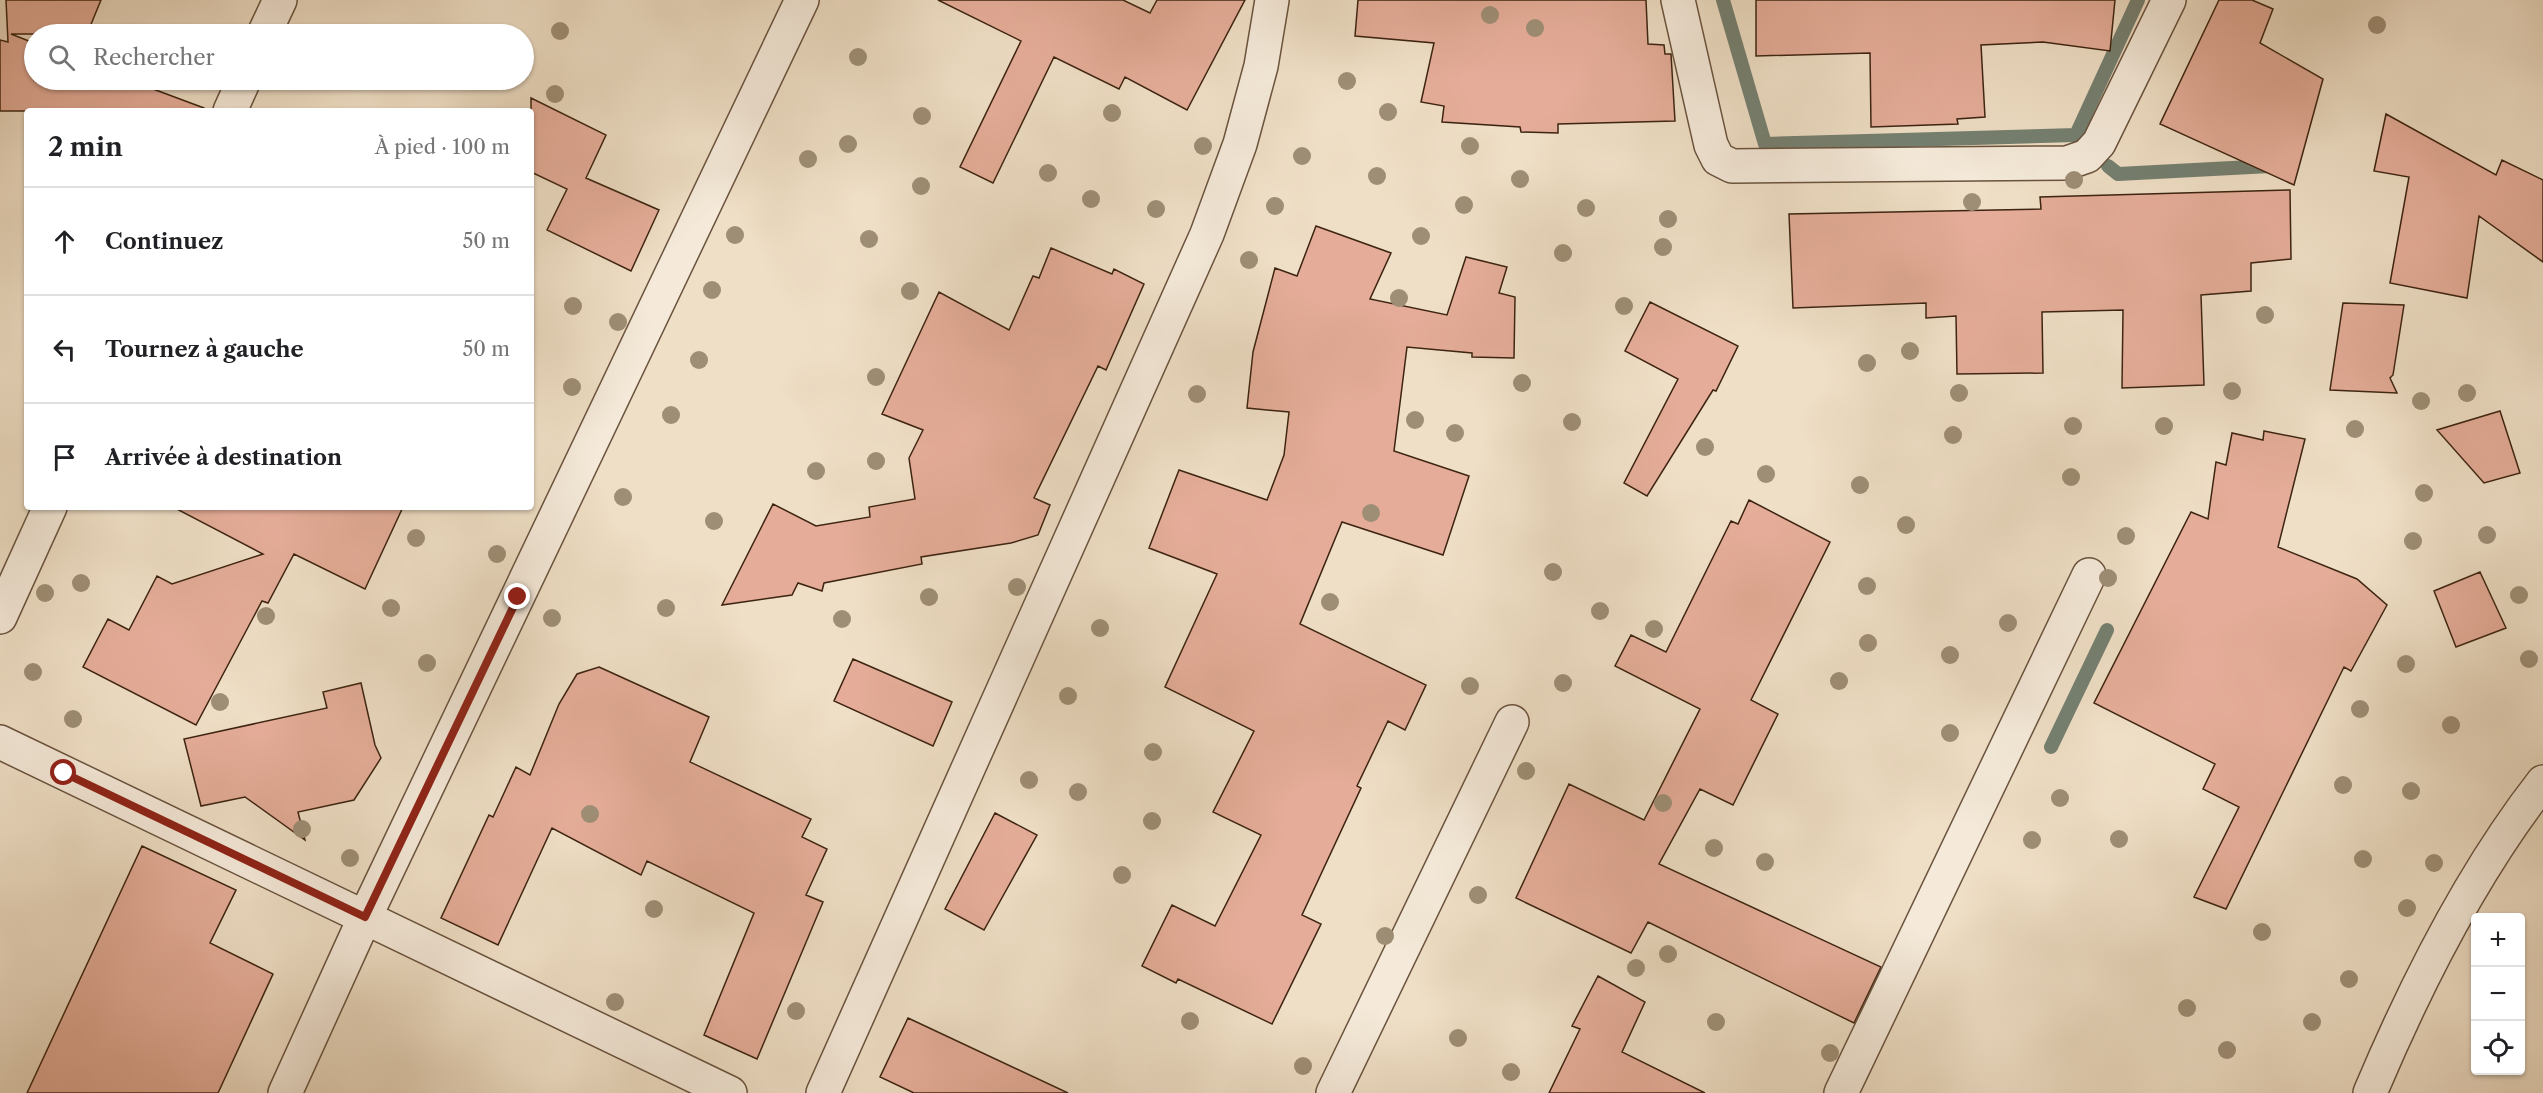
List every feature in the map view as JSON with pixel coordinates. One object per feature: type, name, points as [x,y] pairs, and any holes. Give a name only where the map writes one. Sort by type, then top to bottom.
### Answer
[{"type":"street","points":[[269,24],[280,0]]},
{"type":"street","points":[[285,1093],[365,917],[802,0]]},
{"type":"street","points":[[823,1093],[1207,234],[1240,144],[1261,66],[1272,0]]},
{"type":"street","points":[[1678,0],[1711,145],[1718,159],[1732,166],[2067,163],[2087,156],[2099,143],[2169,0]]},
{"type":"street","points":[[231,108],[239,90]]},
{"type":"street","points":[[0,617],[49,510]]},
{"type":"street","points":[[1841,1093],[2089,575]]},
{"type":"street","points":[[1333,1093],[1512,722]]},
{"type":"street","points":[[0,742],[730,1093]]},
{"type":"street","points":[[2370,1093],[2437,948],[2520,812],[2543,782]]},
{"type":"building","points":[[6,0],[101,0],[91,24],[24,24],[24,34],[11,34],[24,39],[24,90],[156,90],[204,108],[24,108],[24,111],[0,111],[0,40],[8,42]]},
{"type":"building","points":[[938,0],[1123,0],[1150,13],[1157,0],[1245,0],[1187,110],[1125,77],[1119,89],[1054,57],[993,183],[960,167],[1021,41]]},
{"type":"building","points":[[1358,0],[1646,0],[1648,44],[1664,45],[1665,54],[1671,54],[1675,121],[1558,124],[1558,133],[1521,132],[1520,127],[1442,122],[1444,106],[1421,102],[1434,43],[1355,36]]},
{"type":"building","points":[[1756,0],[2115,0],[2110,51],[2043,42],[1981,45],[1985,117],[1957,119],[1958,124],[1871,127],[1870,53],[1756,56]]},
{"type":"building","points":[[2219,0],[2252,0],[2273,9],[2260,43],[2323,79],[2294,185],[2160,124]]},
{"type":"building","points":[[531,98],[606,135],[586,178],[659,210],[631,271],[547,230],[567,189],[534,173],[534,108],[531,108]]},
{"type":"building","points":[[2386,114],[2496,175],[2502,160],[2543,180],[2543,262],[2479,216],[2467,298],[2390,283],[2409,177],[2374,171]]},
{"type":"building","points":[[2290,190],[2291,259],[2251,263],[2251,291],[2201,295],[2204,385],[2122,388],[2123,310],[2042,312],[2043,373],[1957,374],[1956,316],[1926,318],[1926,303],[1793,308],[1789,214],[2041,209],[2040,197]]},
{"type":"building","points":[[1316,226],[1391,253],[1370,299],[1447,315],[1466,257],[1507,267],[1499,293],[1515,297],[1514,358],[1472,357],[1472,353],[1407,347],[1394,451],[1469,476],[1443,555],[1342,522],[1300,624],[1426,685],[1405,730],[1388,721],[1357,786],[1361,788],[1302,915],[1321,924],[1272,1024],[1178,979],[1176,983],[1142,966],[1172,905],[1215,926],[1261,835],[1213,812],[1254,731],[1165,687],[1217,574],[1149,548],[1179,470],[1267,500],[1284,455],[1289,412],[1247,408],[1253,352],[1275,268],[1297,276]]},
{"type":"building","points":[[1051,248],[1112,274],[1114,269],[1144,284],[1106,370],[1098,366],[1034,498],[1050,505],[1038,535],[1011,543],[921,557],[922,564],[824,583],[822,591],[798,583],[792,595],[722,605],[773,504],[816,526],[870,517],[869,507],[915,499],[909,458],[923,430],[882,414],[939,292],[1009,330],[1033,276],[1039,278]]},
{"type":"building","points":[[1650,302],[1738,346],[1716,391],[1713,390],[1647,496],[1624,483],[1678,379],[1625,351]]},
{"type":"building","points":[[2343,303],[2404,305],[2393,375],[2390,378],[2397,393],[2330,390]]},
{"type":"building","points":[[2500,411],[2520,473],[2484,483],[2437,430]]},
{"type":"building","points":[[2264,431],[2305,439],[2278,547],[2357,579],[2387,605],[2351,671],[2344,667],[2226,909],[2194,897],[2239,807],[2203,789],[2215,764],[2094,703],[2191,512],[2208,519],[2216,462],[2226,465],[2232,433],[2263,440]]},
{"type":"building","points":[[1749,500],[1830,542],[1751,700],[1778,714],[1733,805],[1700,789],[1659,864],[1881,967],[1854,1023],[1648,922],[1631,953],[1516,898],[1569,784],[1644,820],[1700,709],[1615,666],[1631,635],[1666,652],[1731,521],[1738,524]]},
{"type":"building","points":[[179,510],[402,510],[365,589],[294,554],[268,603],[262,601],[196,725],[83,667],[108,619],[129,630],[157,576],[172,584],[263,554]]},
{"type":"building","points":[[2480,572],[2506,628],[2456,647],[2434,591]]},
{"type":"building","points":[[853,659],[952,702],[933,746],[834,701]]},
{"type":"building","points":[[599,667],[709,717],[690,762],[811,819],[802,837],[827,849],[806,895],[823,902],[757,1059],[704,1035],[754,913],[647,861],[641,875],[552,828],[498,945],[441,918],[489,815],[493,817],[516,767],[530,775],[559,704],[577,674]]},
{"type":"building","points":[[361,683],[375,745],[381,758],[354,800],[298,812],[305,840],[245,797],[201,806],[184,739],[327,708],[323,692]]},
{"type":"building","points":[[995,813],[1037,835],[984,930],[945,909]]},
{"type":"building","points":[[142,846],[236,890],[210,943],[273,974],[218,1093],[27,1093]]},
{"type":"building","points":[[1598,976],[1645,1002],[1622,1052],[1705,1093],[1549,1093],[1580,1029],[1572,1026]]},
{"type":"building","points":[[908,1018],[1068,1093],[914,1093],[880,1077]]},
{"type":"waterway","points":[[1723,0],[1765,144],[2076,135],[2138,0]]},
{"type":"waterway","points":[[2108,166],[2118,174],[2270,166]]},
{"type":"waterway","points":[[2051,747],[2107,630]]},
{"type":"route","points":[[64,773],[365,917],[518,597]]}]
